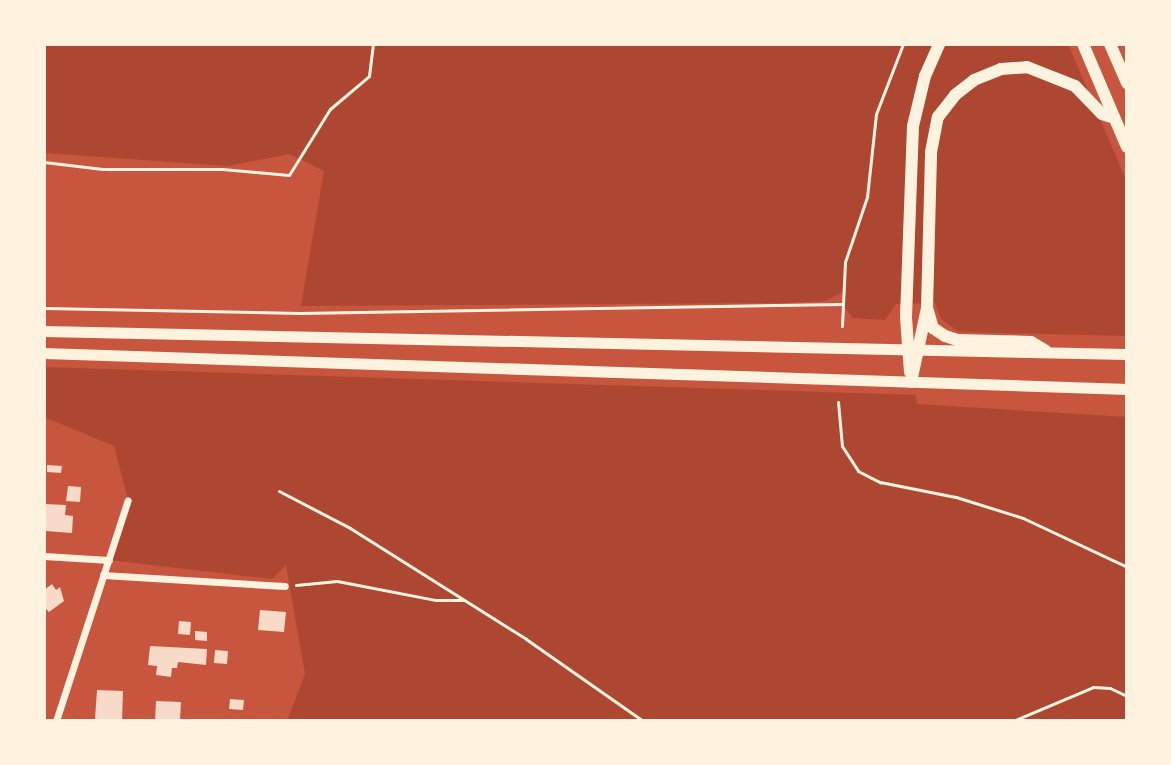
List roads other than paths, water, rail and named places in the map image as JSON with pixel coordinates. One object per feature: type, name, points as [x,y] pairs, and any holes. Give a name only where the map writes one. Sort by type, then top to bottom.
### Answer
[{"type":"highway","points":[[911,382],[913,126],[925,76],[939,44]]},
{"type":"highway","points":[[1083,44],[1127,147]]},
{"type":"highway","points":[[1110,44],[1127,83]]},
{"type":"highway","points":[[913,351],[927,308],[931,152],[938,117],[955,95],[974,80],[1001,69],[1027,67],[1075,86],[1102,114],[1114,118]]},
{"type":"highway","points":[[927,308],[933,328],[945,336],[1031,342],[1046,351]]},
{"type":"main road","points":[[44,331],[1127,354]]},
{"type":"main road","points":[[44,353],[1127,389]]},
{"type":"street","points":[[56,721],[128,500]]},
{"type":"street","points":[[44,556],[109,560]]},
{"type":"street","points":[[103,575],[285,586]]}]
